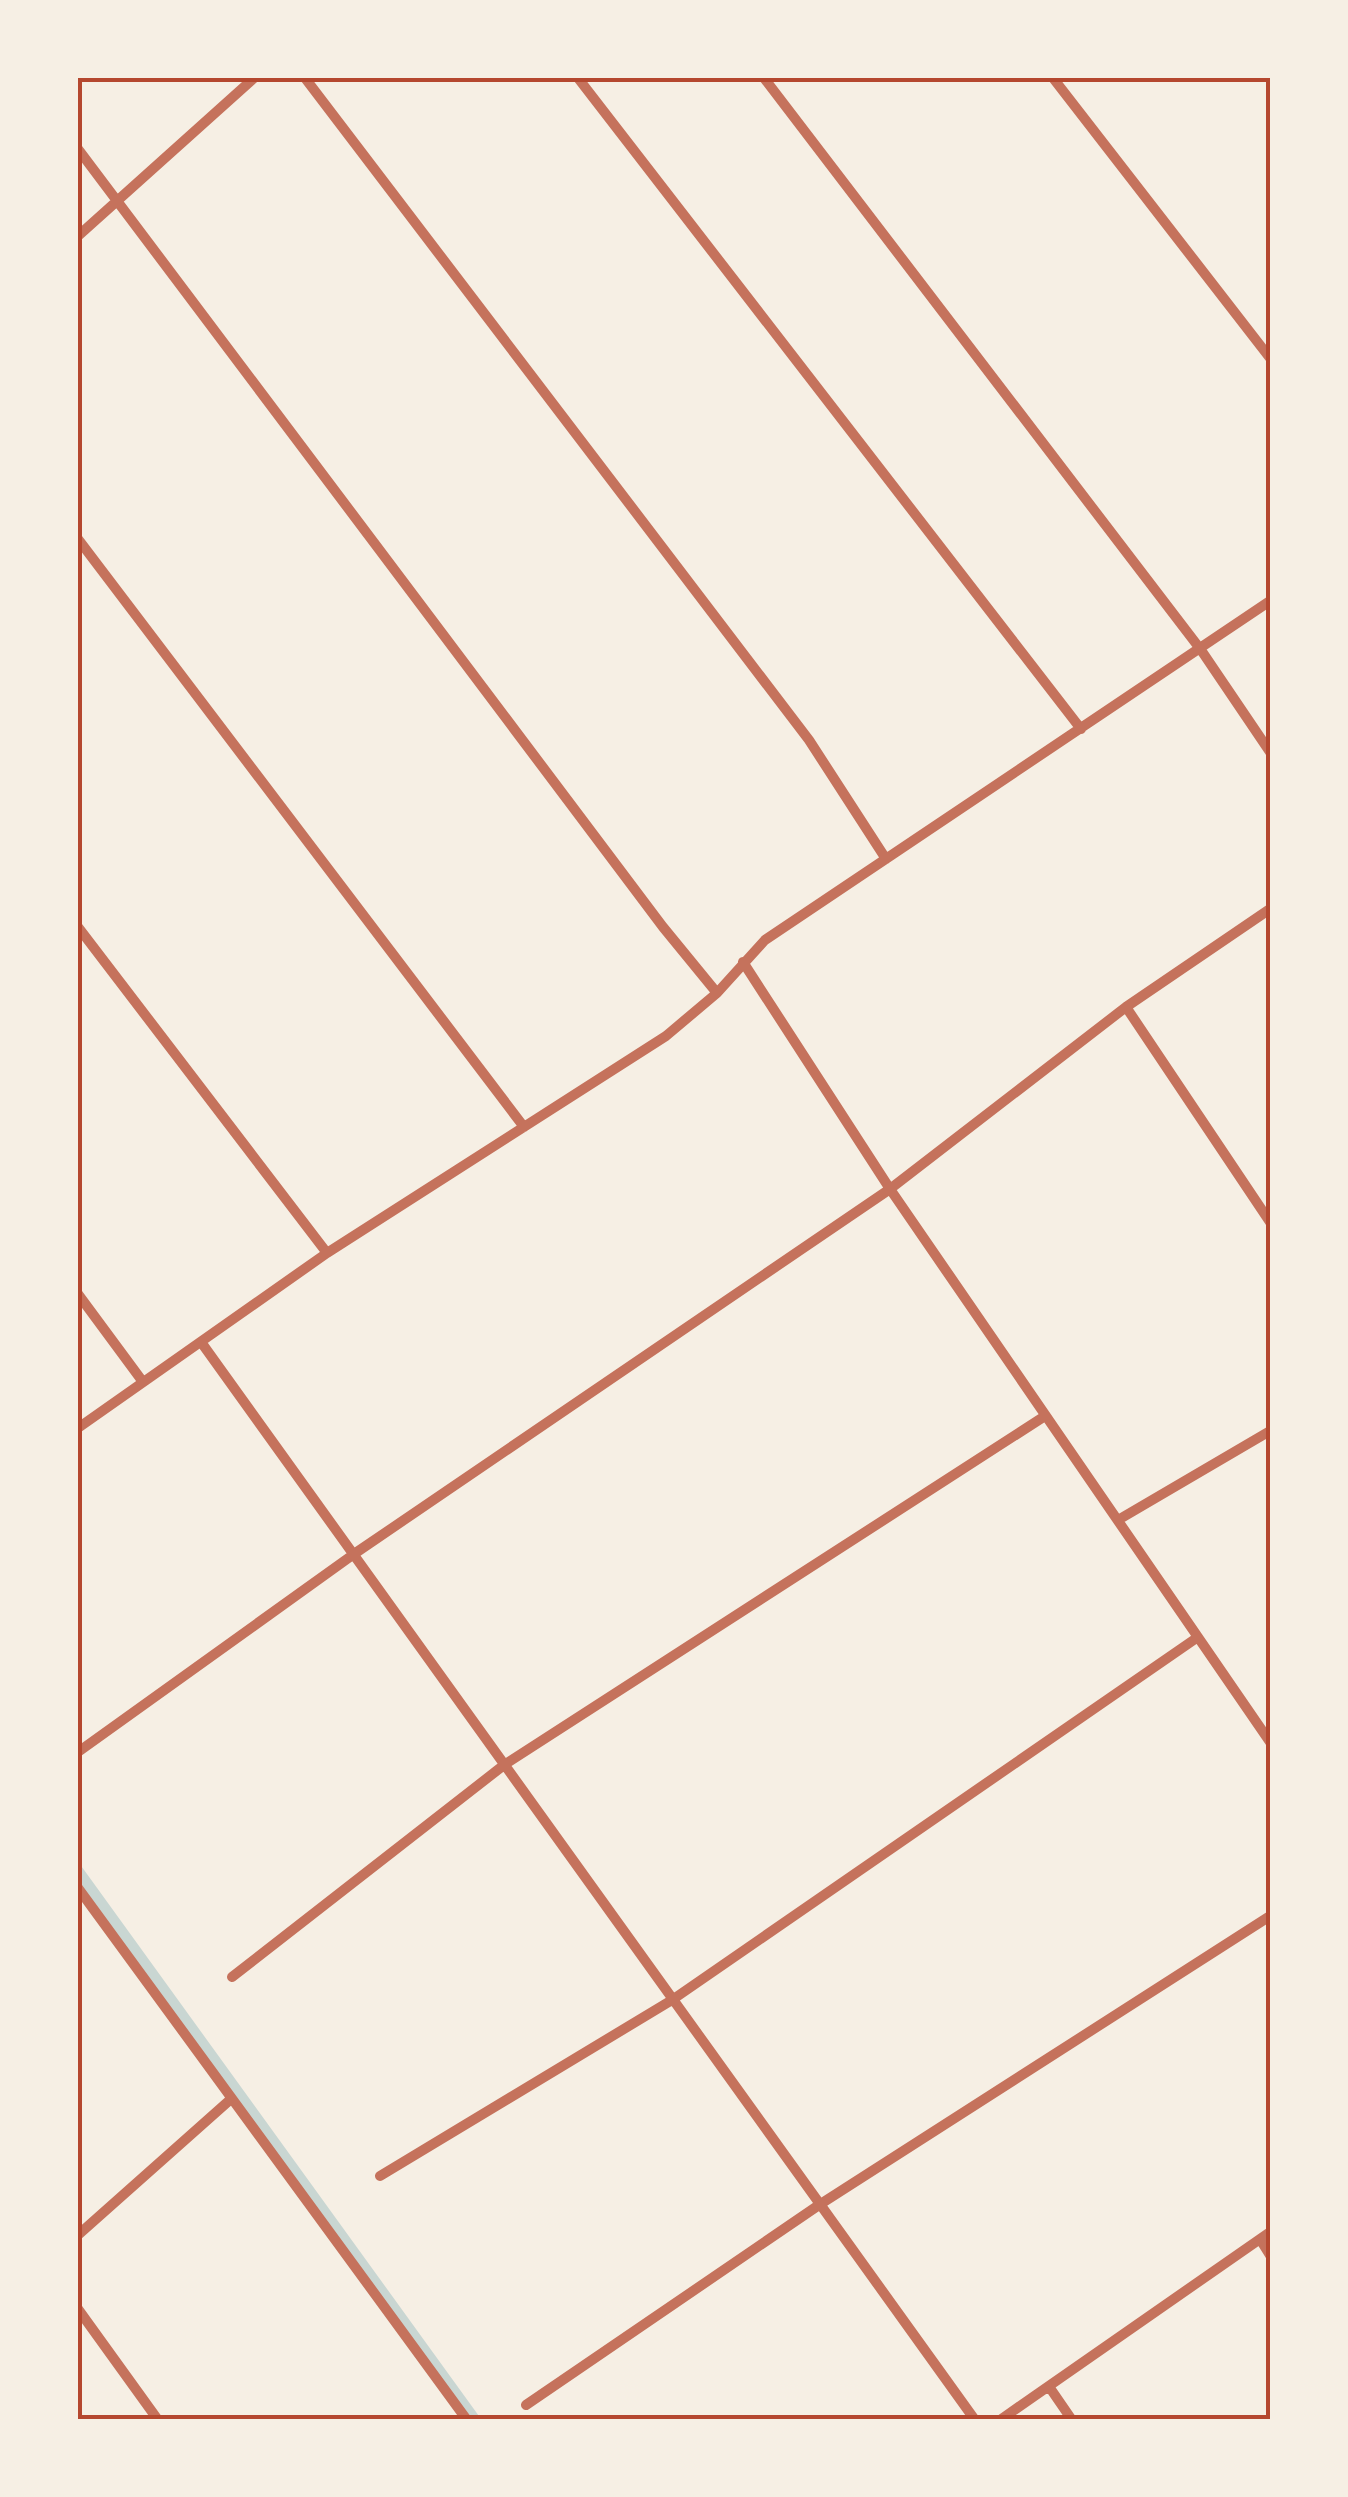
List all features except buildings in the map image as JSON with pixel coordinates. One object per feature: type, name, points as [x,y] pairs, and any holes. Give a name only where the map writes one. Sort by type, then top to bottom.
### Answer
[{"type":"street","points":[[78,236],[254,78]]},
{"type":"street","points":[[305,78],[809,740],[886,859]]},
{"type":"street","points":[[578,78],[1081,729]]},
{"type":"street","points":[[764,78],[1201,650],[1270,752]]},
{"type":"street","points":[[1053,78],[1270,358]]},
{"type":"street","points":[[78,150],[651,912],[718,993]]},
{"type":"street","points":[[78,539],[524,1127]]},
{"type":"street","points":[[78,1428],[327,1252],[666,1036],[718,993],[765,940],[1270,601]]},
{"type":"street","points":[[78,1752],[354,1554],[890,1189],[1126,1006],[1270,910]]},
{"type":"street","points":[[78,927],[327,1252]]},
{"type":"street","points":[[743,962],[890,1189],[1270,1742]]},
{"type":"street","points":[[1126,1006],[1270,1222]]},
{"type":"street","points":[[78,1294],[142,1382]]},
{"type":"street","points":[[201,1342],[975,2420]]},
{"type":"street","points":[[232,1977],[504,1764],[1046,1416]]},
{"type":"street","points":[[1118,1520],[1270,1431]]},
{"type":"street","points":[[380,2176],[672,2000],[1198,1637]]},
{"type":"street","points":[[78,1888],[467,2420]]},
{"type":"street","points":[[526,2404],[818,2205],[1270,1916]]},
{"type":"street","points":[[78,2235],[231,2100]]},
{"type":"street","points":[[1000,2420],[1265,2236],[1270,2255]]},
{"type":"street","points":[[78,2309],[158,2420]]},
{"type":"street","points":[[1050,2388],[1072,2420]]},
{"type":"waterway","points":[[78,1871],[475,2420]]}]
